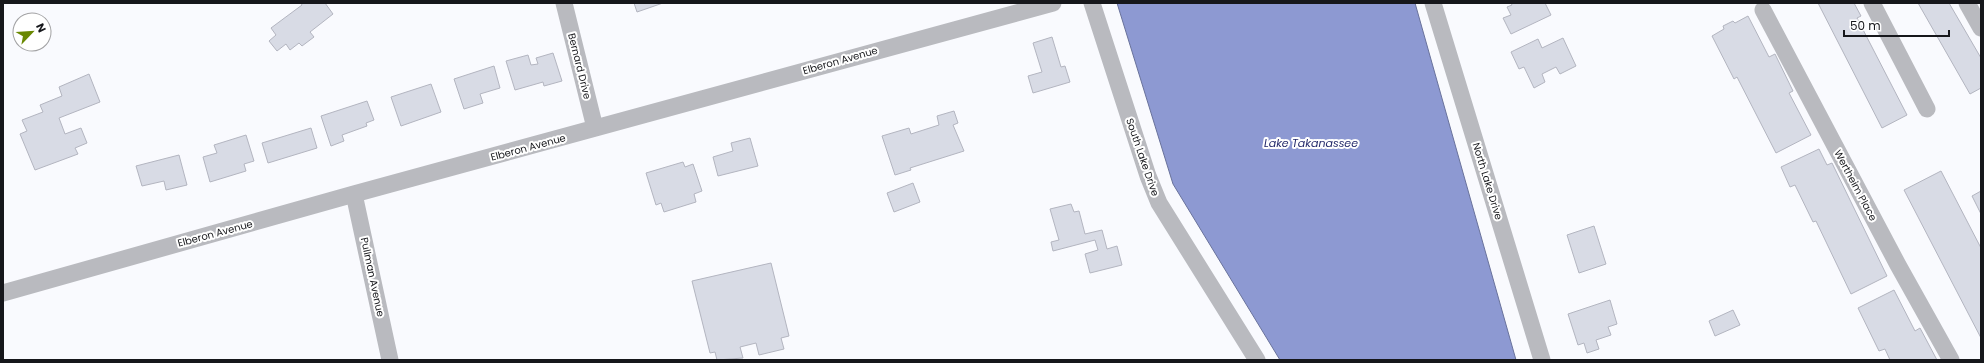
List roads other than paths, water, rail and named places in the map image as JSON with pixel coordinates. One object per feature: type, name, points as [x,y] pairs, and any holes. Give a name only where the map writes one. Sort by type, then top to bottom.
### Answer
[{"type":"street","name":"Bernard Drive","points":[[564,3],[595,128]]},
{"type":"street","name":"Elberon Avenue","points":[[3,294],[354,194],[1053,3]]},
{"type":"street","name":"South Lake Drive","points":[[1092,3],[1148,176],[1159,203],[1257,360]]},
{"type":"street","name":"North Lake Drive","points":[[1433,3],[1542,360]]},
{"type":"street","points":[[1872,3],[1927,109]]},
{"type":"street","points":[[1966,3],[1981,28]]},
{"type":"street","name":"Wertheim Place","points":[[1763,10],[1898,265],[1951,360]]},
{"type":"street","name":"Pullman Avenue","points":[[354,194],[390,360]]},
{"type":"water","name":"Lake Takanassee","points":[[1117,3],[1415,3],[1516,360],[1280,360],[1173,184]]}]
